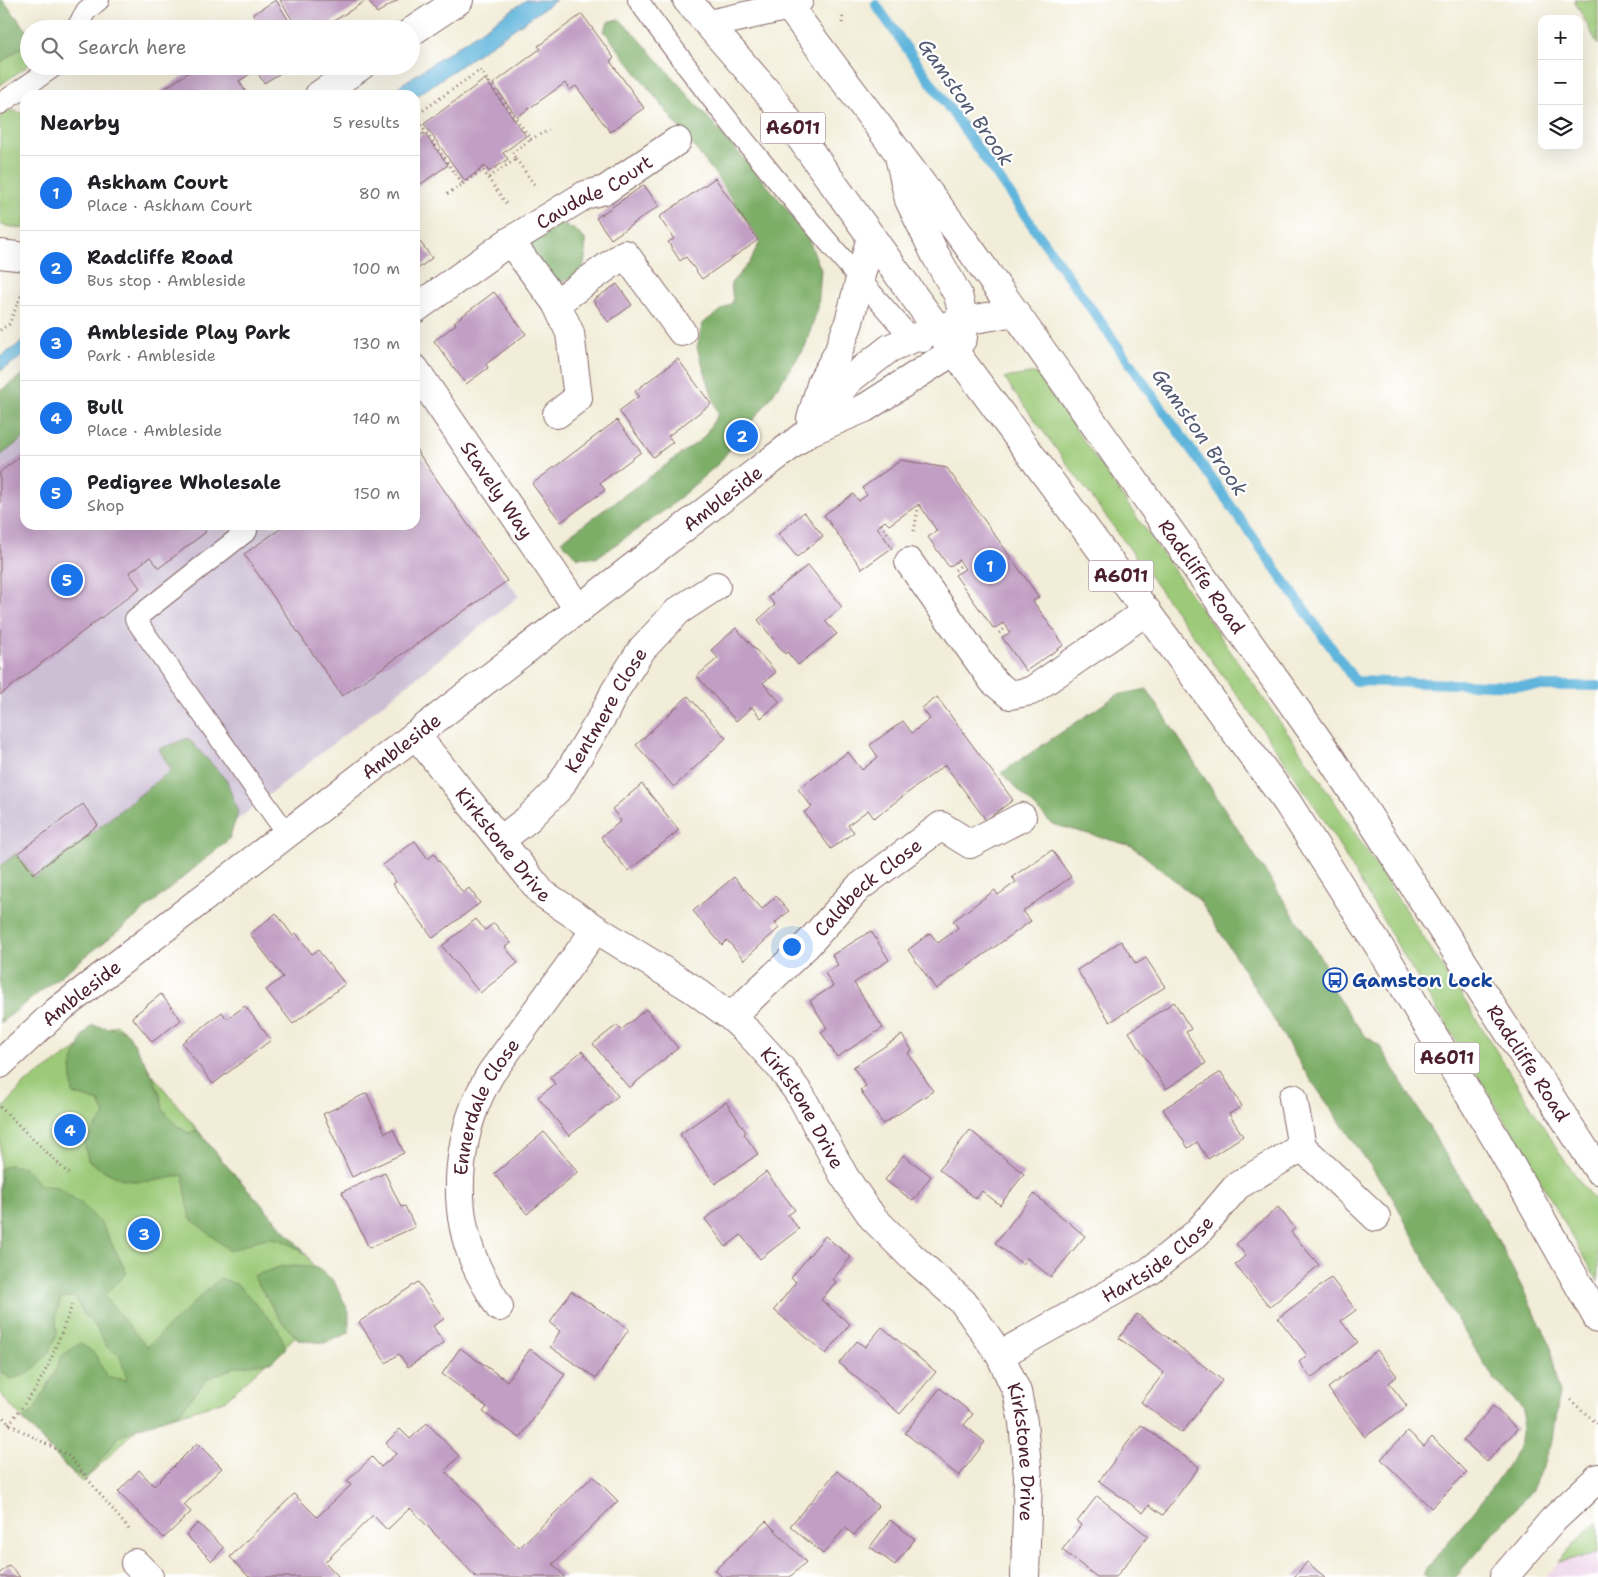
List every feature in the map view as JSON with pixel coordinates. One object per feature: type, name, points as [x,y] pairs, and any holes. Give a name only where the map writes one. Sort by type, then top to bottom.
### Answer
[{"type":"main road","points":[[420,26],[459,0]]},
{"type":"main road","name":"A6011","points":[[687,0],[710,24],[769,94],[954,351],[1287,802],[1389,962],[1496,1139],[1598,1319]]},
{"type":"main road","points":[[710,24],[731,0]]},
{"type":"main road","points":[[710,24],[791,2]]},
{"type":"main road","name":"Radcliffe Road","points":[[791,2],[1015,312],[1330,757],[1598,1170]]},
{"type":"main road","points":[[326,90],[348,75]]},
{"type":"main road","name":"Caudale Court","points":[[420,305],[510,241],[586,195],[605,190],[677,140]]},
{"type":"main road","points":[[898,152],[909,200],[936,256],[958,294],[964,321],[963,338],[954,351]]},
{"type":"main road","points":[[807,433],[822,382],[838,353],[849,322],[871,236]]},
{"type":"main road","points":[[510,241],[556,303],[570,333],[578,398],[557,414]]},
{"type":"main road","points":[[0,254],[20,256]]},
{"type":"main road","points":[[556,303],[625,254],[682,332]]},
{"type":"main road","name":"Ambleside","points":[[0,1064],[57,1011],[807,433],[849,380],[890,348],[938,328],[964,321],[1015,312]]},
{"type":"main road","name":"Ambleside","points":[[807,433],[864,408],[954,351]]},
{"type":"main road","name":"Stavely Way","points":[[420,377],[579,610]]},
{"type":"main road","points":[[909,562],[993,681],[1010,695],[1030,691],[1147,611]]},
{"type":"main road","name":"Kentmere Close","points":[[501,840],[528,819],[559,788],[605,712],[615,691],[642,649],[678,611],[716,586]]},
{"type":"main road","name":"Kirkstone Drive","points":[[416,735],[542,893],[693,989],[749,1033],[780,1067],[801,1096],[844,1176],[873,1218],[911,1256],[963,1302],[1000,1355],[1017,1392],[1023,1422],[1028,1478],[1025,1577]]},
{"type":"main road","name":"Caldbeck Close","points":[[731,1017],[808,944],[858,888],[940,826],[970,844],[1022,818]]},
{"type":"main road","name":"Ennerdale Close","points":[[499,1307],[475,1263],[466,1236],[460,1205],[463,1147],[470,1118],[479,1093],[491,1073],[596,929]]},
{"type":"main road","points":[[1293,1098],[1302,1147],[1376,1217]]},
{"type":"main road","name":"Hartside Close","points":[[1000,1355],[1150,1271],[1197,1233],[1237,1186],[1302,1147]]},
{"type":"main road","points":[[1504,1577],[1553,1520],[1598,1478]]},
{"type":"lane","points":[[81,20],[86,11],[99,0]]},
{"type":"lane","points":[[638,0],[687,69],[860,280],[912,339],[954,351]]},
{"type":"lane","points":[[31,90],[46,75]]},
{"type":"lane","points":[[0,104],[20,95]]},
{"type":"lane","points":[[246,530],[247,532],[135,619],[287,834]]},
{"type":"path","points":[[420,112],[480,70],[532,138]]},
{"type":"path","points":[[420,123],[463,184]]},
{"type":"path","points":[[539,192],[512,153],[532,138],[549,130]]},
{"type":"path","points":[[488,178],[516,159]]},
{"type":"path","points":[[445,195],[483,170],[511,210]]},
{"type":"path","points":[[0,330],[8,324],[20,296]]},
{"type":"path","points":[[0,1108],[70,1175]]},
{"type":"path","points":[[9,1424],[35,1390],[49,1364],[73,1303]]},
{"type":"path","points":[[1570,1400],[1598,1424]]},
{"type":"path","points":[[0,1414],[9,1424],[69,1456],[142,1546],[142,1570]]},
{"type":"shaded area","points":[[20,383],[20,530],[420,530],[420,455],[519,596],[241,817],[0,1014],[0,397]]},
{"type":"shaded area","points":[[1598,1553],[1598,1577],[1546,1577],[1559,1562]]},
{"type":"green space","points":[[0,0],[3,0],[20,22],[20,49],[0,63]]},
{"type":"green space","points":[[1574,0],[1598,0],[1598,45],[1583,15]]},
{"type":"green space","points":[[619,19],[634,33],[779,199],[808,238],[821,270],[818,308],[805,347],[769,400],[718,464],[668,508],[596,558],[576,557],[561,541],[703,438],[718,414],[697,347],[703,323],[733,302],[731,283],[750,262],[760,241],[715,174],[604,31],[608,22]]},
{"type":"green space","points":[[20,48],[20,71],[0,85],[0,63]]},
{"type":"green space","points":[[10,110],[20,113],[20,228],[0,225],[0,117]]},
{"type":"green space","points":[[556,221],[574,229],[585,239],[585,260],[581,272],[576,276],[550,286],[526,245]]},
{"type":"green space","points":[[1036,373],[1319,778],[1465,1001],[1563,1158],[1598,1206],[1598,1281],[1511,1130],[1402,953],[1323,818],[1263,730],[1004,378]]},
{"type":"green space","points":[[20,377],[20,441],[0,456],[0,391]]},
{"type":"green space","points":[[1147,689],[1323,961],[1333,991],[1364,1035],[1379,1045],[1498,1240],[1551,1345],[1559,1394],[1553,1441],[1532,1490],[1456,1577],[1426,1577],[1422,1574],[1485,1497],[1519,1448],[1524,1410],[1494,1379],[1450,1309],[1394,1200],[1304,1070],[1200,901],[1132,846],[1052,824],[1001,773],[1117,695]]},
{"type":"green space","points":[[188,738],[227,781],[238,813],[229,839],[130,922],[0,1023],[0,866],[17,853],[35,878],[171,770],[159,749]]},
{"type":"green space","points":[[92,1025],[127,1032],[151,1073],[160,1094],[163,1109],[177,1126],[189,1133],[197,1130],[306,1254],[284,1241],[268,1238],[230,1251],[190,1218],[183,1175],[156,1181],[133,1181],[112,1175],[88,1160],[84,1142],[105,1115],[99,1102],[73,1094],[71,1067],[83,1036]]},
{"type":"green space","points":[[116,1025],[127,1032],[151,1073],[227,1166],[306,1254],[335,1301],[224,1401],[138,1427],[83,1482],[71,1472],[0,1394],[0,1112],[23,1085],[105,1029]]},
{"type":"green space","points":[[8,1165],[24,1167],[40,1185],[58,1187],[82,1204],[101,1223],[127,1273],[104,1296],[147,1347],[220,1278],[238,1285],[255,1303],[277,1327],[286,1348],[272,1362],[235,1367],[207,1379],[180,1412],[136,1428],[118,1437],[87,1478],[71,1472],[23,1419],[34,1411],[62,1356],[81,1343],[95,1354],[107,1377],[127,1380],[120,1356],[107,1347],[95,1326],[84,1315],[75,1297],[61,1298],[56,1315],[57,1334],[49,1352],[36,1367],[27,1374],[11,1379],[0,1371],[0,1169]]},
{"type":"green space","points":[[279,1267],[317,1268],[334,1281],[349,1312],[349,1333],[324,1343],[299,1340],[281,1321],[253,1276]]},
{"type":"green space","points":[[1598,1522],[1598,1553],[1559,1562],[1587,1530]]},
{"type":"water","points":[[526,0],[556,0],[420,94],[420,90],[393,90],[415,75],[420,75],[420,72]]},
{"type":"water","points":[[20,343],[20,358],[0,371],[0,357]]},
{"type":"building","points":[[276,0],[288,20],[257,20],[253,14]]},
{"type":"building","points":[[280,0],[367,0],[335,20],[292,20]]},
{"type":"building","points":[[368,0],[398,0],[377,13]]},
{"type":"building","points":[[582,14],[614,58],[610,61],[644,108],[610,132],[576,86],[570,90],[565,83],[517,117],[493,84],[540,49],[538,46]]},
{"type":"building","points":[[185,75],[248,75],[239,81],[245,90],[162,90]]},
{"type":"building","points":[[259,75],[277,75],[264,83]]},
{"type":"building","points":[[485,79],[526,136],[503,153],[508,159],[489,172],[485,166],[465,181],[424,124]]},
{"type":"building","points":[[424,133],[448,165],[420,185],[420,136]]},
{"type":"building","points":[[715,178],[758,240],[702,279],[686,257],[680,261],[668,242],[674,239],[659,217]]},
{"type":"building","points":[[644,185],[659,206],[611,239],[596,218]]},
{"type":"building","points":[[420,242],[432,258],[420,267]]},
{"type":"building","points":[[617,284],[632,305],[608,322],[593,300]]},
{"type":"building","points":[[494,292],[526,334],[486,364],[488,368],[466,384],[434,341],[456,324],[454,322]]},
{"type":"building","points":[[678,359],[711,404],[668,436],[673,442],[653,457],[619,411],[639,396],[635,391]]},
{"type":"building","points":[[617,420],[641,452],[600,483],[605,490],[561,522],[532,484]]},
{"type":"building","points":[[420,455],[507,581],[342,696],[244,554],[279,530],[420,530]]},
{"type":"building","points":[[20,457],[20,530],[204,530],[206,532],[159,568],[150,557],[129,573],[140,588],[0,695],[0,472]]},
{"type":"building","points":[[901,460],[947,468],[1039,597],[1033,601],[1064,645],[1026,671],[1002,637],[1010,633],[1007,627],[1003,623],[994,629],[955,575],[965,569],[959,560],[949,567],[928,537],[937,531],[919,504],[889,525],[885,521],[877,527],[892,548],[862,569],[824,515],[853,494],[859,501],[867,495],[862,488]]},
{"type":"building","points":[[804,512],[823,536],[797,557],[778,534]]},
{"type":"building","points":[[808,565],[842,607],[825,621],[837,634],[798,665],[787,652],[785,654],[758,620],[775,605],[768,597]]},
{"type":"building","points":[[736,628],[776,672],[763,683],[780,702],[761,718],[752,707],[736,721],[697,676],[718,658],[711,650]]},
{"type":"building","points":[[688,696],[726,738],[674,787],[636,745]]},
{"type":"building","points":[[937,697],[1013,800],[986,820],[945,765],[874,818],[868,810],[848,825],[854,832],[831,849],[804,812],[812,807],[798,789],[848,752],[862,770],[878,757],[870,745],[903,721],[912,733],[930,719],[922,708]]},
{"type":"building","points":[[642,784],[679,830],[628,871],[601,837],[621,821],[612,809]]},
{"type":"building","points":[[83,804],[98,825],[33,874],[18,853]]},
{"type":"building","points":[[415,841],[428,859],[434,854],[463,893],[469,888],[480,903],[433,938],[393,884],[396,882],[383,865]]},
{"type":"building","points":[[1052,850],[1071,877],[1023,911],[1031,921],[936,989],[908,950],[930,933],[938,943],[958,928],[953,921],[995,890],[998,895],[1016,882],[1012,877]]},
{"type":"building","points":[[734,877],[762,909],[776,896],[789,911],[775,923],[779,928],[744,960],[727,940],[722,945],[693,911]]},
{"type":"building","points":[[276,913],[293,936],[296,933],[312,954],[318,950],[345,984],[293,1024],[266,990],[283,977],[250,934]]},
{"type":"building","points":[[476,919],[485,930],[494,923],[511,943],[505,947],[518,963],[480,993],[442,946]]},
{"type":"building","points":[[871,931],[889,960],[854,983],[883,1028],[837,1057],[821,1032],[827,1028],[810,1001],[833,986],[825,973],[838,965],[832,955]]},
{"type":"building","points":[[1121,941],[1136,964],[1146,958],[1165,987],[1110,1022],[1077,970]]},
{"type":"building","points":[[161,994],[181,1020],[152,1042],[132,1017]]},
{"type":"building","points":[[1174,1002],[1191,1029],[1186,1032],[1206,1063],[1166,1089],[1129,1032]]},
{"type":"building","points":[[245,1006],[271,1040],[213,1084],[182,1043],[222,1012],[227,1019]]},
{"type":"building","points":[[646,1009],[678,1048],[629,1088],[593,1044],[617,1025],[621,1030]]},
{"type":"building","points":[[902,1035],[912,1050],[908,1053],[933,1091],[883,1124],[860,1090],[866,1086],[853,1067]]},
{"type":"building","points":[[582,1051],[618,1096],[569,1136],[538,1097],[555,1084],[550,1077]]},
{"type":"building","points":[[1221,1072],[1242,1106],[1229,1114],[1243,1136],[1208,1159],[1197,1142],[1188,1148],[1163,1109]]},
{"type":"building","points":[[367,1093],[385,1133],[393,1129],[404,1153],[352,1177],[323,1114]]},
{"type":"building","points":[[726,1102],[758,1154],[715,1184],[680,1134]]},
{"type":"building","points":[[970,1130],[1024,1174],[1000,1205],[982,1191],[976,1199],[939,1169]]},
{"type":"building","points":[[544,1132],[578,1172],[527,1214],[494,1174]]},
{"type":"building","points":[[903,1155],[931,1176],[913,1201],[885,1180]]},
{"type":"building","points":[[766,1172],[795,1210],[788,1215],[799,1229],[760,1259],[741,1235],[726,1247],[705,1219]]},
{"type":"building","points":[[385,1173],[401,1207],[405,1206],[415,1227],[369,1248],[342,1192]]},
{"type":"building","points":[[1034,1194],[1085,1236],[1051,1277],[1027,1258],[1022,1264],[995,1243]]},
{"type":"building","points":[[1278,1207],[1295,1228],[1291,1232],[1319,1265],[1270,1307],[1235,1265],[1246,1255],[1236,1244]]},
{"type":"building","points":[[825,1236],[851,1257],[833,1279],[836,1282],[821,1300],[850,1324],[826,1354],[774,1310],[796,1282],[791,1278]]},
{"type":"building","points":[[1331,1278],[1356,1310],[1341,1321],[1358,1342],[1311,1378],[1299,1362],[1307,1355],[1278,1318]]},
{"type":"building","points":[[418,1282],[444,1319],[433,1326],[444,1343],[408,1367],[399,1354],[386,1363],[359,1322]]},
{"type":"building","points":[[571,1291],[629,1329],[596,1378],[550,1347],[560,1331],[550,1323]]},
{"type":"building","points":[[1137,1314],[1222,1380],[1182,1433],[1141,1402],[1164,1373],[1119,1338]]},
{"type":"building","points":[[882,1327],[936,1372],[900,1414],[839,1363],[857,1341],[865,1347]]},
{"type":"building","points":[[460,1348],[507,1381],[530,1349],[565,1374],[520,1438],[483,1412],[487,1407],[442,1374]]},
{"type":"building","points":[[1377,1350],[1397,1376],[1389,1383],[1407,1406],[1365,1437],[1328,1388]]},
{"type":"building","points":[[940,1388],[973,1414],[964,1425],[985,1442],[959,1476],[905,1433]]},
{"type":"building","points":[[1493,1406],[1517,1429],[1487,1462],[1463,1440]]},
{"type":"building","points":[[427,1423],[459,1456],[445,1471],[519,1548],[593,1476],[618,1501],[553,1564],[565,1577],[476,1577],[410,1508],[387,1530],[373,1515],[325,1562],[339,1577],[249,1577],[230,1557],[294,1494],[317,1517],[351,1485],[347,1481],[372,1457],[381,1467],[396,1454],[386,1443],[400,1429],[410,1439]]},
{"type":"building","points":[[1141,1425],[1199,1467],[1163,1515],[1149,1505],[1143,1513],[1099,1481]]},
{"type":"building","points":[[1408,1431],[1424,1446],[1432,1437],[1467,1472],[1431,1508],[1381,1459]]},
{"type":"building","points":[[197,1443],[222,1468],[184,1505],[191,1512],[164,1538],[118,1492],[139,1470],[154,1486]]},
{"type":"building","points":[[837,1471],[878,1506],[854,1535],[845,1528],[823,1554],[790,1526]]},
{"type":"building","points":[[1097,1496],[1148,1536],[1116,1577],[1097,1577],[1062,1550],[1081,1525],[1077,1522]]},
{"type":"building","points":[[890,1520],[915,1539],[895,1565],[870,1547]]},
{"type":"building","points":[[766,1521],[806,1562],[790,1577],[722,1577],[715,1570]]},
{"type":"building","points":[[198,1523],[224,1548],[212,1561],[186,1535]]},
{"type":"building","points":[[1307,1562],[1325,1577],[1294,1577]]},
{"type":"building","points":[[9,1565],[20,1577],[0,1577],[0,1573]]},
{"type":"waterway","name":"Gamston Brook","points":[[876,5],[1355,681],[1524,686],[1598,686]]},
{"type":"place","name":"Radcliffe Road","points":[[742,436]]},
{"type":"place","name":"Askham Court","points":[[990,566]]},
{"type":"place","name":"Pedigree Wholesale","points":[[67,580]]},
{"type":"place","name":"Gamston Lock","points":[[1335,980]]},
{"type":"place","name":"Bull","points":[[70,1130]]},
{"type":"place","name":"Ambleside Play Park","points":[[144,1234]]}]
